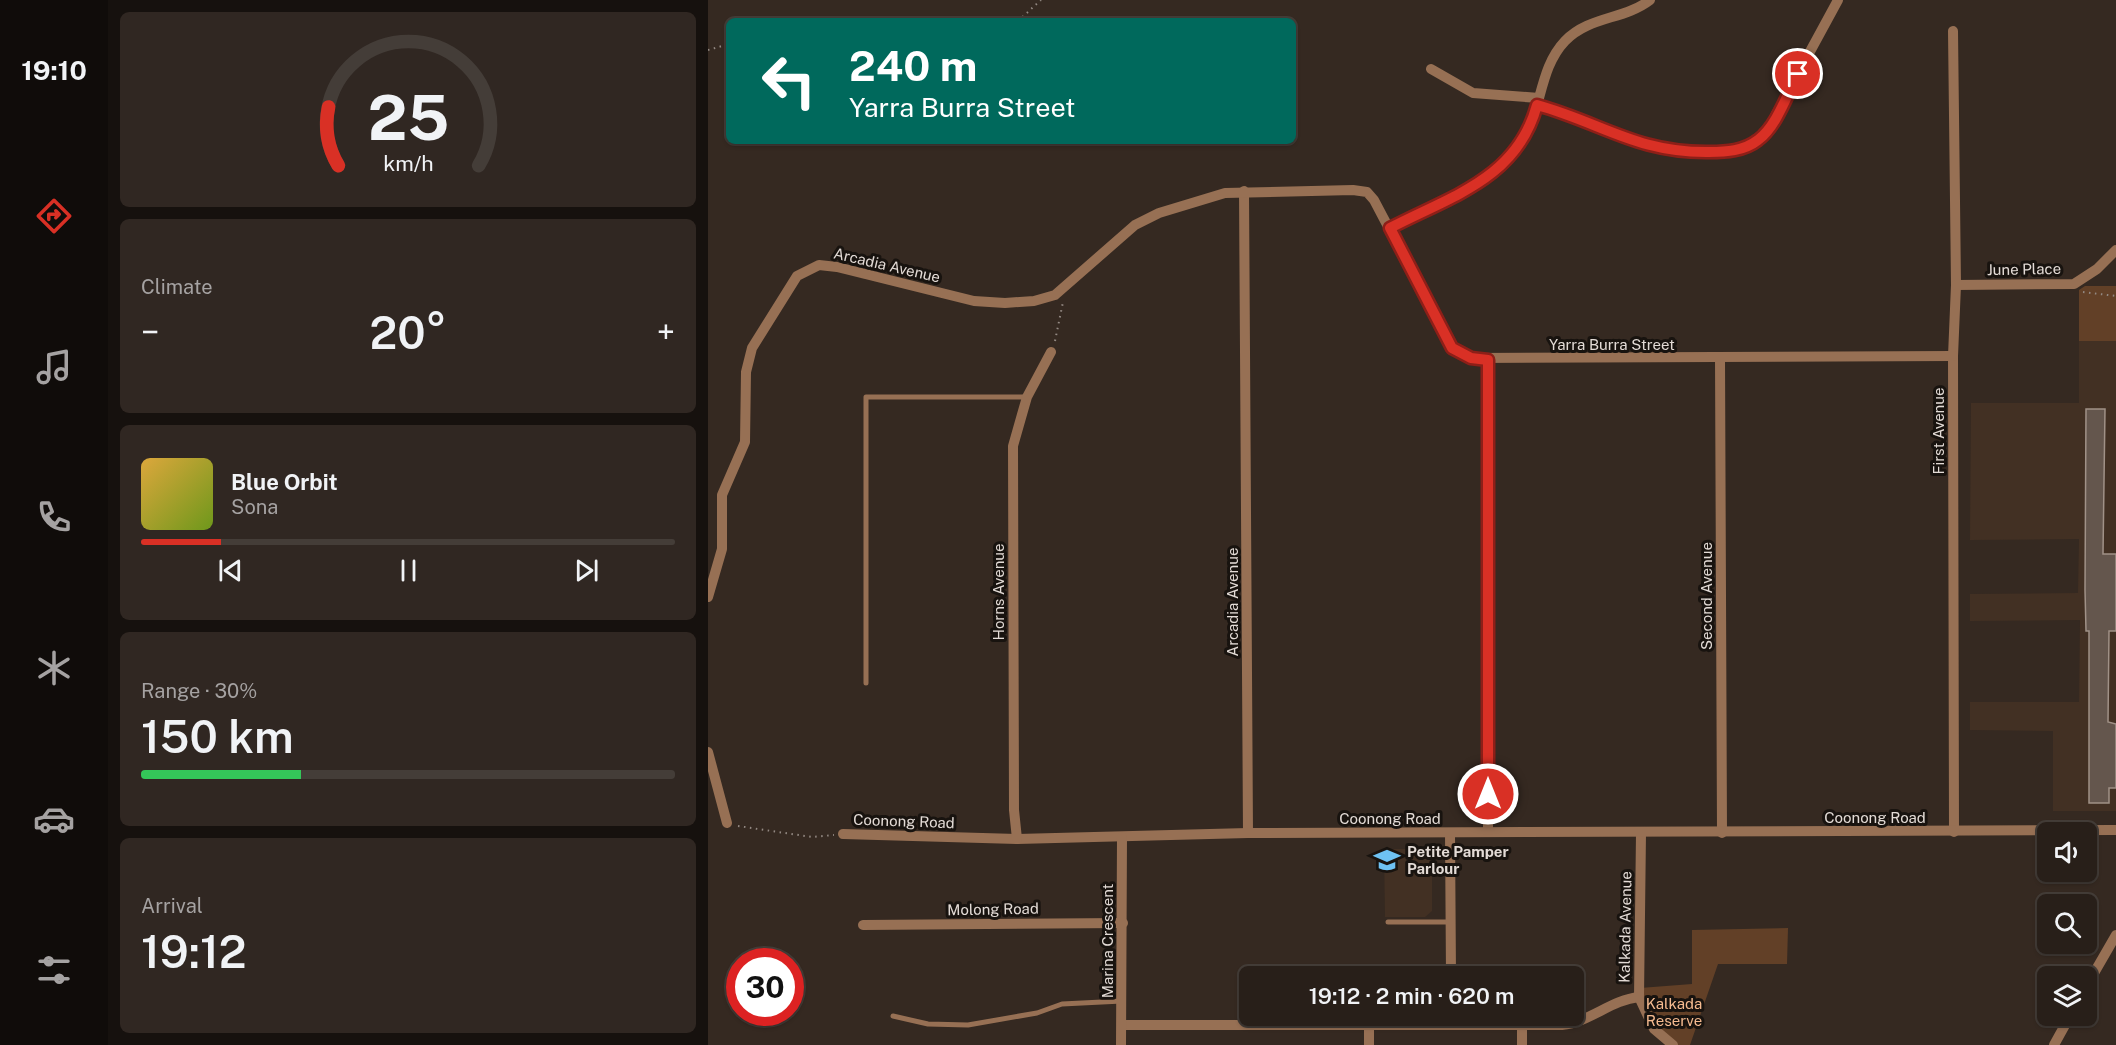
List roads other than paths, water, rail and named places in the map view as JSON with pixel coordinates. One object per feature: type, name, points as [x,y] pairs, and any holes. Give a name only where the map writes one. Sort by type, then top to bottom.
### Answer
[{"type":"street","points":[[1390,228],[1497,171],[1521,145],[1552,59],[1571,35],[1593,22],[1629,12],[1650,0]]},
{"type":"street","points":[[1431,69],[1473,93],[1538,102],[1623,138],[1659,148],[1704,152],[1744,148],[1758,140],[1768,129],[1838,0]]},
{"type":"street","name":"First Avenue","points":[[1953,31],[1956,285],[1953,356],[1954,832]]},
{"type":"street","name":"Arcadia Avenue","points":[[708,597],[722,549],[722,495],[745,442],[748,358],[756,338],[797,276],[811,267],[828,266],[974,301],[993,303],[1034,301],[1055,295],[1065,288],[1146,219],[1209,197],[1244,191],[1353,190],[1367,192]]},
{"type":"street","name":"Arcadia Avenue","points":[[1244,191],[1248,833]]},
{"type":"street","name":"Yarra Burra Street","points":[[1367,192],[1390,228],[1452,348],[1471,358],[1488,360],[1953,356]]},
{"type":"street","name":"June Place","points":[[1956,285],[2068,284],[2085,279],[2116,250]]},
{"type":"street","name":"Horns Avenue","points":[[1017,839],[1014,810],[1013,458],[1016,433],[1027,397],[1051,352]]},
{"type":"street","name":"Second Avenue","points":[[1720,358],[1722,833]]},
{"type":"street","points":[[1488,360],[1488,832]]},
{"type":"street","points":[[708,752],[727,824]]},
{"type":"street","name":"Coonong Road","points":[[843,834],[1017,839],[1248,833],[2116,830]]},
{"type":"street","points":[[1450,833],[1452,966]]},
{"type":"street","name":"Kalkada Avenue","points":[[1641,833],[1640,997],[1654,1029],[1673,1045]]},
{"type":"street","name":"Marina Crescent","points":[[1121,1045],[1122,837]]},
{"type":"street","name":"Molong Road","points":[[863,925],[1123,923]]},
{"type":"street","points":[[2097,968],[2116,935]]},
{"type":"street","points":[[1584,1016],[1623,999],[1640,997]]},
{"type":"street","points":[[1122,1025],[1239,1025]]},
{"type":"street","points":[[1369,1026],[1369,1045]]},
{"type":"street","points":[[1522,1026],[1522,1045]]},
{"type":"street","points":[[2054,1045],[2064,1026]]},
{"type":"lane","points":[[866,683],[866,397],[1027,397]]},
{"type":"lane","points":[[1388,922],[1451,922]]},
{"type":"lane","points":[[893,1016],[928,1024],[968,1025],[1037,1013],[1062,1004],[1122,1001]]},
{"type":"place","name":"Petite Pamper Parlour","points":[[1387,860]]},
{"type":"park label","name":"Kalkada Reserve","points":[[1674,1012]]}]
